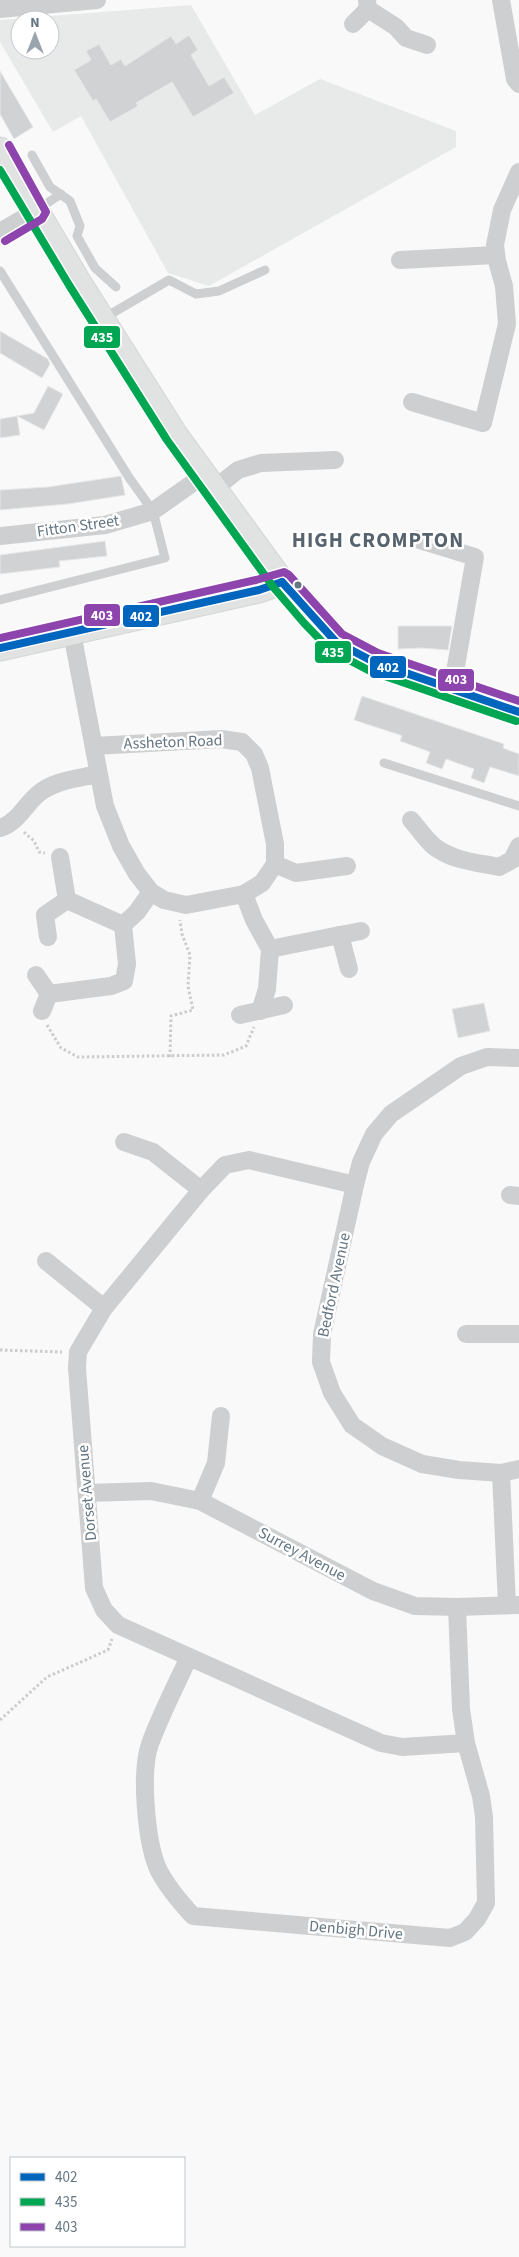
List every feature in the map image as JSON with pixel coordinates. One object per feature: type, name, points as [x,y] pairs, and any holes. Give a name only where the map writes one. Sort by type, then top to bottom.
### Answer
[{"type":"main road","points":[[0,150],[36,211],[86,274],[102,320],[175,436],[282,582],[311,616],[336,642],[374,662],[519,712]]},
{"type":"main road","points":[[0,648],[259,590],[282,582]]},
{"type":"street","points":[[0,10],[97,0]]},
{"type":"street","points":[[501,0],[515,78],[519,84]]},
{"type":"street","points":[[352,24],[368,4],[396,27],[406,38],[427,45]]},
{"type":"street","points":[[412,402],[483,423],[507,324],[504,286],[495,244],[502,210],[519,172]]},
{"type":"street","points":[[0,232],[36,211]]},
{"type":"street","points":[[400,260],[496,255]]},
{"type":"street","name":"Fitton Street","points":[[0,536],[105,525],[153,511],[209,482],[261,463],[335,460]]},
{"type":"street","points":[[416,539],[475,557],[456,666],[456,690]]},
{"type":"street","points":[[72,633],[105,806],[121,846],[137,874],[151,892],[164,900],[186,905],[244,894],[262,883],[275,864],[296,873],[347,866]]},
{"type":"street","name":"Assheton Road","points":[[94,746],[221,739],[242,742],[254,754],[260,768],[275,844],[275,864]]},
{"type":"street","points":[[6,825],[38,794],[55,783],[98,774]]},
{"type":"street","points":[[411,820],[441,852],[498,867],[512,860],[519,846]]},
{"type":"street","points":[[60,856],[67,900]]},
{"type":"street","points":[[123,925],[137,912],[151,892]]},
{"type":"street","points":[[244,894],[254,920],[270,949],[267,989],[260,1011]]},
{"type":"street","points":[[67,900],[103,918],[123,925]]},
{"type":"street","points":[[48,936],[45,916],[67,900]]},
{"type":"street","points":[[49,994],[111,986],[124,981],[127,964],[123,925]]},
{"type":"street","points":[[270,949],[361,931]]},
{"type":"street","points":[[340,936],[349,969]]},
{"type":"street","points":[[36,975],[49,994]]},
{"type":"street","points":[[42,1011],[49,994]]},
{"type":"street","points":[[240,1015],[284,1005]]},
{"type":"street","name":"Bedford Avenue","points":[[519,1058],[487,1058],[461,1066],[391,1114],[374,1134],[361,1162],[322,1334],[321,1362],[332,1393],[352,1425],[382,1446],[422,1464],[459,1470],[501,1473],[519,1469]]},
{"type":"street","points":[[124,1142],[153,1152],[201,1190]]},
{"type":"street","name":"Dorset Avenue","points":[[356,1185],[249,1160],[225,1165],[201,1190],[104,1308],[78,1352],[76,1368],[94,1588],[104,1610],[118,1625],[381,1743],[402,1747],[466,1743]]},
{"type":"street","points":[[46,1260],[104,1308]]},
{"type":"street","points":[[466,1334],[519,1334]]},
{"type":"street","points":[[200,1501],[216,1463],[222,1416]]},
{"type":"street","points":[[501,1473],[513,1605]]},
{"type":"street","name":"Surrey Avenue","points":[[87,1492],[151,1491],[200,1501],[373,1591],[415,1606],[457,1608],[513,1605]]},
{"type":"street","name":"Denbigh Drive","points":[[189,1657],[150,1745],[145,1771],[149,1835],[158,1869],[176,1898],[193,1916],[450,1938],[465,1932],[477,1919],[486,1902],[482,1796],[466,1743],[461,1709],[457,1608]]},
{"type":"lane","points":[[32,155],[50,187],[70,201],[80,226],[77,236],[86,274],[116,287]]},
{"type":"lane","points":[[36,211],[61,194]]},
{"type":"lane","points":[[102,320],[169,280],[196,294],[219,291],[265,270]]},
{"type":"lane","points":[[0,271],[130,479],[153,511],[166,558],[0,600]]},
{"type":"lane","points":[[384,763],[519,806]]},
{"type":"path","points":[[6,825],[34,840],[39,852],[60,856]]},
{"type":"path","points":[[170,1057],[171,1016],[193,1010],[188,986],[190,956],[182,934],[178,903]]},
{"type":"path","points":[[42,1011],[49,1032],[61,1048],[78,1057],[224,1055],[246,1046],[260,1011]]},
{"type":"path","points":[[0,1350],[78,1352]]},
{"type":"path","points":[[0,1720],[47,1677],[108,1650],[118,1625]]},
{"type":"shaded area","points":[[191,5],[255,115],[320,79],[456,131],[456,147],[209,286],[168,273],[81,116],[53,132],[11,60],[60,60],[60,15]]},
{"type":"shaded area","points":[[10,19],[10,59],[0,42],[0,20]]},
{"type":"building","points":[[189,35],[198,50],[191,55],[209,86],[224,77],[234,93],[193,117],[172,82],[136,103],[138,106],[110,122],[96,99],[93,101],[74,70],[91,60],[86,51],[99,44],[111,65],[121,59],[125,66],[171,36],[176,44]]},
{"type":"building","points":[[0,71],[33,127],[14,139],[0,114]]},
{"type":"building","points":[[0,331],[48,359],[50,364],[42,378],[0,353]]},
{"type":"building","points":[[48,386],[63,394],[44,430],[17,416],[34,413]]},
{"type":"building","points":[[17,416],[20,435],[0,438],[0,419]]},
{"type":"building","points":[[121,476],[125,495],[68,504],[0,510],[0,490],[48,487]]},
{"type":"building","points":[[105,541],[107,556],[59,561],[60,567],[0,574],[0,555]]},
{"type":"building","points":[[398,626],[452,626],[448,650],[398,649]]},
{"type":"building","points":[[362,696],[504,744],[503,748],[519,754],[519,776],[490,767],[484,783],[471,778],[474,769],[446,759],[442,769],[426,763],[430,752],[400,741],[402,736],[400,735],[354,720]]},
{"type":"building","points":[[484,1003],[490,1031],[458,1038],[452,1009]]},
{"type":"transit line","name":"403","points":[[5,241],[42,219],[46,212],[9,145]]},
{"type":"transit line","name":"435","points":[[0,170],[69,285],[167,440],[274,588],[304,623],[330,650],[370,671],[516,721]]},
{"type":"transit line","name":"403","points":[[0,638],[284,572],[289,575],[342,634],[378,653],[519,701]]},
{"type":"transit line","name":"402","points":[[282,582],[336,642],[374,662],[519,712]]},
{"type":"transit line","name":"402","points":[[0,648],[259,590],[282,582]]},
{"type":"district","name":"HIGH CROMPTON","points":[[378,540]]}]
